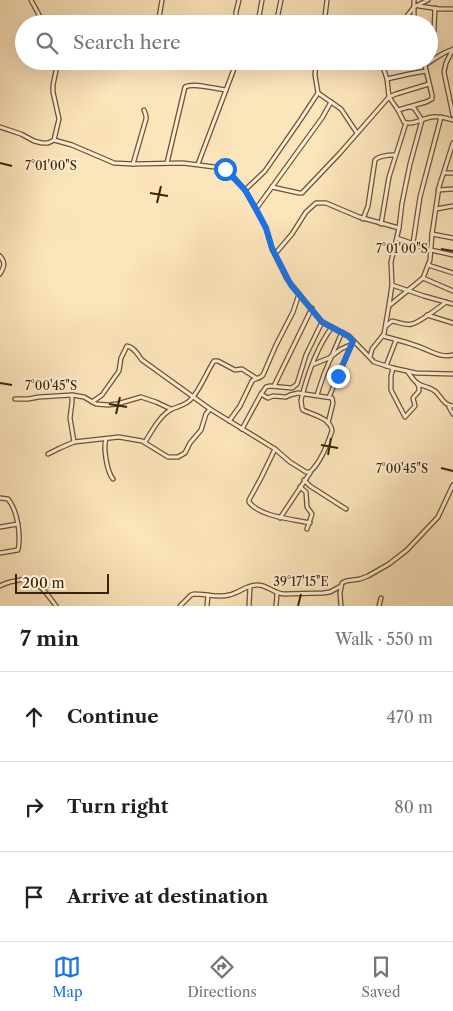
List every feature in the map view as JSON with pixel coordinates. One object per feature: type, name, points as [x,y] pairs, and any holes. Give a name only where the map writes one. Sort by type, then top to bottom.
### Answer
[{"type":"street","points":[[31,0],[39,15]]},
{"type":"street","points":[[160,15],[162,0]]},
{"type":"street","points":[[236,15],[239,0]]},
{"type":"street","points":[[259,15],[262,0]]},
{"type":"street","points":[[278,15],[281,0]]},
{"type":"street","points":[[325,15],[327,0]]},
{"type":"street","points":[[414,0],[416,6],[415,15]]},
{"type":"street","points":[[408,15],[416,6],[428,0]]},
{"type":"street","points":[[416,6],[453,9]]},
{"type":"street","points":[[435,8],[435,15]]},
{"type":"street","points":[[438,56],[453,49]]},
{"type":"street","points":[[453,49],[444,72],[453,115]]},
{"type":"street","points":[[54,140],[59,119],[53,92],[56,70]]},
{"type":"street","points":[[198,164],[234,70]]},
{"type":"street","points":[[245,190],[265,171],[318,93],[315,70]]},
{"type":"street","points":[[384,70],[389,97],[404,122],[409,124],[430,117],[453,120]]},
{"type":"street","points":[[386,79],[426,71],[432,98],[426,102],[398,110]]},
{"type":"street","points":[[272,186],[302,193],[389,97],[429,84]]},
{"type":"street","points":[[167,163],[185,87],[195,85],[226,90]]},
{"type":"street","points":[[318,93],[341,109],[357,133]]},
{"type":"street","points":[[256,209],[322,118],[331,102]]},
{"type":"street","points":[[369,357],[372,349],[383,336],[390,305],[392,285],[391,262],[410,164],[422,120],[414,108],[410,107]]},
{"type":"street","points":[[132,164],[146,119],[144,110]]},
{"type":"street","points":[[413,243],[420,197],[441,117]]},
{"type":"street","points":[[381,224],[389,176],[406,123]]},
{"type":"street","points":[[0,128],[42,143],[54,140],[72,144],[114,163],[183,163],[225,169],[245,190],[256,209],[266,228],[270,245],[287,279],[322,322],[342,332],[374,362],[408,371],[428,374],[453,374]]},
{"type":"street","points":[[390,305],[423,278],[431,250],[438,190],[453,143]]},
{"type":"street","points":[[363,219],[368,206],[375,160],[395,155]]},
{"type":"street","points":[[448,161],[453,160]]},
{"type":"street","points":[[444,173],[453,173]]},
{"type":"street","points":[[438,190],[453,189]]},
{"type":"street","points":[[275,254],[292,234],[306,212],[316,203],[326,203],[363,219],[399,228]]},
{"type":"street","points":[[436,209],[453,206]]},
{"type":"street","points":[[432,234],[453,238]]},
{"type":"street","points":[[396,238],[453,256]]},
{"type":"street","points":[[0,256],[4,261],[0,274]]},
{"type":"street","points":[[428,265],[453,273]]},
{"type":"street","points":[[423,278],[453,291]]},
{"type":"street","points":[[392,285],[453,304]]},
{"type":"street","points":[[229,421],[235,414],[252,381],[263,375],[276,344],[293,312],[299,294]]},
{"type":"street","points":[[385,327],[392,321],[414,324],[446,302]]},
{"type":"street","points":[[274,386],[312,308]]},
{"type":"street","points":[[427,315],[453,323]]},
{"type":"street","points":[[242,429],[266,387],[292,388],[297,384],[306,355],[322,322]]},
{"type":"street","points":[[280,518],[319,459],[332,431],[332,426],[328,422],[303,410],[301,405],[303,394],[322,341],[332,327]]},
{"type":"street","points":[[317,395],[342,332]]},
{"type":"street","points":[[383,336],[416,345],[445,356],[453,355]]},
{"type":"street","points":[[386,366],[396,340]]},
{"type":"street","points":[[313,364],[331,357],[352,343]]},
{"type":"street","points":[[329,397],[352,343]]},
{"type":"street","points":[[92,402],[102,395],[119,371],[121,358],[128,346],[142,360],[210,409],[275,449],[290,462],[306,472],[310,472]]},
{"type":"street","points":[[145,442],[158,422],[171,409],[182,406],[193,397],[212,364],[216,361],[234,370],[242,369],[256,378]]},
{"type":"street","points":[[393,368],[391,390],[405,417],[415,406],[412,398],[419,391],[417,383],[408,371]]},
{"type":"street","points":[[417,383],[435,391],[451,406],[453,414]]},
{"type":"street","points":[[261,394],[268,398],[273,396],[286,397],[294,394],[332,398],[333,403],[328,422]]},
{"type":"street","points":[[15,399],[72,395],[84,397],[92,402],[114,405],[141,396],[171,409]]},
{"type":"street","points":[[72,395],[70,418],[74,442]]},
{"type":"street","points":[[48,454],[74,442],[125,438],[138,439],[175,458],[185,452],[201,430],[206,414],[210,409]]},
{"type":"street","points":[[106,438],[106,456],[110,476],[113,480]]},
{"type":"street","points":[[275,449],[249,500],[250,505],[280,518],[310,523]]},
{"type":"street","points":[[304,480],[310,486],[346,509]]},
{"type":"street","points":[[180,606],[194,594],[230,595],[250,586],[260,585],[278,594],[323,594],[341,586],[346,581],[368,576],[390,564],[407,550],[438,517],[453,485]]},
{"type":"street","points":[[300,487],[307,494],[307,507],[312,514],[307,529]]},
{"type":"street","points":[[0,498],[8,499],[16,512],[19,540],[18,550],[0,554]]},
{"type":"street","points":[[0,527],[18,524]]},
{"type":"street","points":[[0,586],[24,579],[30,580],[37,584],[55,606]]},
{"type":"street","points":[[249,606],[250,586]]},
{"type":"street","points":[[341,586],[341,606]]},
{"type":"street","points":[[276,606],[278,594]]},
{"type":"street","points":[[208,595],[208,606]]},
{"type":"street","points":[[379,606],[381,598]]},
{"type":"route","points":[[225,169],[245,190],[256,209],[266,228],[272,248],[283,272],[291,285],[322,322],[348,336],[353,341],[338,376]]}]
